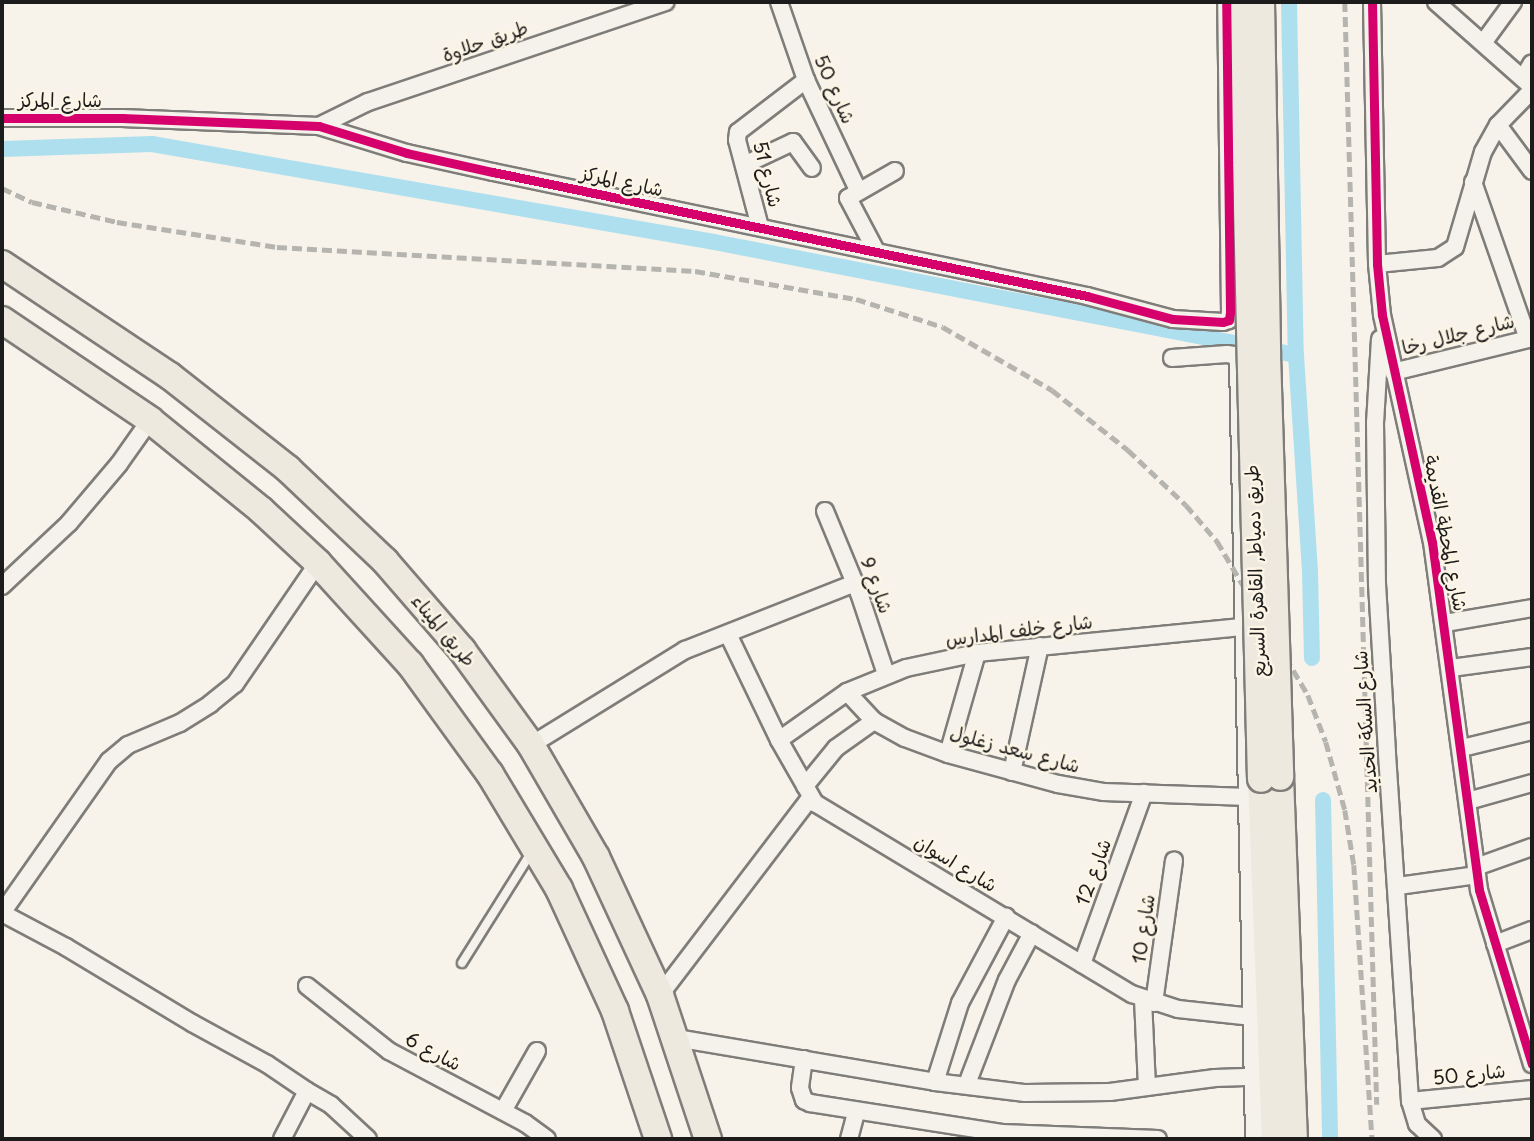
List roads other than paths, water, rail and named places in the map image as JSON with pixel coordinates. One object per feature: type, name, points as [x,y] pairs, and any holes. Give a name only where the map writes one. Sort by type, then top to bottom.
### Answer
[{"type":"highway","name":"طريق دمياط, القاهرة السريع","points":[[1242,2],[1275,1139]]},
{"type":"highway","name":"طريق دمياط, القاهرة السريع","points":[[1261,2],[1267,355],[1263,784],[1294,1139]]},
{"type":"highway","name":"طريق الميناء","points":[[2,264],[170,376],[230,421],[307,486],[385,561],[424,605],[497,696],[531,745],[596,857],[660,995],[708,1139]]},
{"type":"highway","points":[[2,320],[149,420],[261,510],[318,563],[410,664],[451,718],[535,848],[588,950],[615,1011],[658,1139]]},
{"type":"street","name":"طريق حلاوة","points":[[319,126],[368,102],[666,2]]},
{"type":"street","name":"شارع 50","points":[[779,2],[806,80],[858,190]]},
{"type":"street","name":"شارع المركز","points":[[2,118],[122,118],[319,126],[407,153],[1087,296],[1173,319],[1223,322],[1229,320],[1226,2]]},
{"type":"street","name":"شارع المحطة القديمة","points":[[1372,2],[1377,264],[1382,315],[1432,542],[1462,748],[1476,871],[1532,1064]]},
{"type":"street","points":[[1436,2],[1529,85]]},
{"type":"street","points":[[1483,43],[1513,2]]},
{"type":"street","points":[[1377,264],[1448,254],[1458,239],[1483,152],[1498,125],[1529,85],[1532,63]]},
{"type":"street","name":"شارع 51","points":[[760,227],[737,139],[738,132],[806,80]]},
{"type":"street","points":[[1498,125],[1532,171]]},
{"type":"street","points":[[744,165],[793,142],[812,168]]},
{"type":"street","points":[[876,251],[848,200],[849,195],[895,170]]},
{"type":"street","points":[[1473,181],[1530,338]]},
{"type":"street","name":"شارع السكة الحديد","points":[[1382,315],[1375,422],[1377,584],[1410,1101],[1417,1124],[1433,1139]]},
{"type":"street","name":"شارع جلال رخا","points":[[1393,372],[1530,338]]},
{"type":"street","points":[[1172,358],[1227,354],[1234,355],[1238,361],[1242,627],[1263,784],[1253,1017],[1254,1139]]},
{"type":"street","points":[[2,586],[69,523],[119,464],[149,420]]},
{"type":"street","name":"شارع 9","points":[[825,511],[855,583],[886,674]]},
{"type":"street","points":[[318,563],[234,684],[210,704],[180,723],[128,744],[109,761],[2,913],[66,947],[192,1023],[267,1064],[331,1105],[368,1139]]},
{"type":"street","points":[[531,745],[685,650],[855,583]]},
{"type":"street","points":[[1445,623],[1532,608]]},
{"type":"street","name":"شارع خلف المدارس","points":[[779,740],[848,692],[886,674],[977,653],[1242,627]]},
{"type":"street","name":"شارع اسوان","points":[[727,634],[807,792],[1082,964],[1149,1001],[1190,1011],[1253,1017]]},
{"type":"street","points":[[1012,772],[1040,646]]},
{"type":"street","points":[[948,754],[977,653]]},
{"type":"street","points":[[1451,668],[1532,657]]},
{"type":"street","name":"شارع سعد زغلول","points":[[848,692],[874,721],[905,738],[948,754],[1081,789],[1144,793],[1263,784]]},
{"type":"street","points":[[660,995],[836,748],[874,721]]},
{"type":"street","points":[[1462,748],[1532,730]]},
{"type":"street","points":[[1468,801],[1532,783]]},
{"type":"street","name":"شارع 12","points":[[1082,964],[1144,793]]},
{"type":"street","points":[[1398,886],[1476,871],[1532,846]]},
{"type":"street","name":"شارع 10","points":[[1147,1087],[1149,1001],[1174,860]]},
{"type":"street","points":[[935,1082],[960,1003],[1006,917]]},
{"type":"street","points":[[1495,944],[1532,930]]},
{"type":"street","points":[[967,1084],[1007,980],[1032,933]]},
{"type":"street","name":"شارع 6","points":[[307,986],[389,1051],[503,1111],[547,1139]]},
{"type":"street","points":[[676,1038],[935,1082],[1024,1093],[1110,1092],[1215,1078],[1253,1077]]},
{"type":"street","points":[[503,1111],[537,1051]]},
{"type":"street","points":[[804,1059],[800,1088],[804,1100],[856,1112],[1002,1133],[1158,1139]]},
{"type":"street","name":"شارع 50","points":[[1410,1101],[1532,1089]]},
{"type":"street","points":[[282,1139],[307,1091]]},
{"type":"street","points":[[849,1139],[856,1112]]},
{"type":"lane","points":[[462,963],[535,848]]},
{"type":"waterway","points":[[1289,2],[1296,355],[1310,572],[1312,658]]},
{"type":"waterway","points":[[2,149],[152,144],[714,242],[1296,355]]},
{"type":"waterway","points":[[1323,800],[1330,1139]]},
{"type":"railway","points":[[1345,2],[1377,1105]]},
{"type":"railway","points":[[2,188],[32,202],[117,222],[277,247],[695,271],[856,299],[943,327],[1052,390],[1128,450],[1186,505],[1217,541],[1308,695],[1326,742],[1345,810],[1354,865],[1372,1139]]}]
